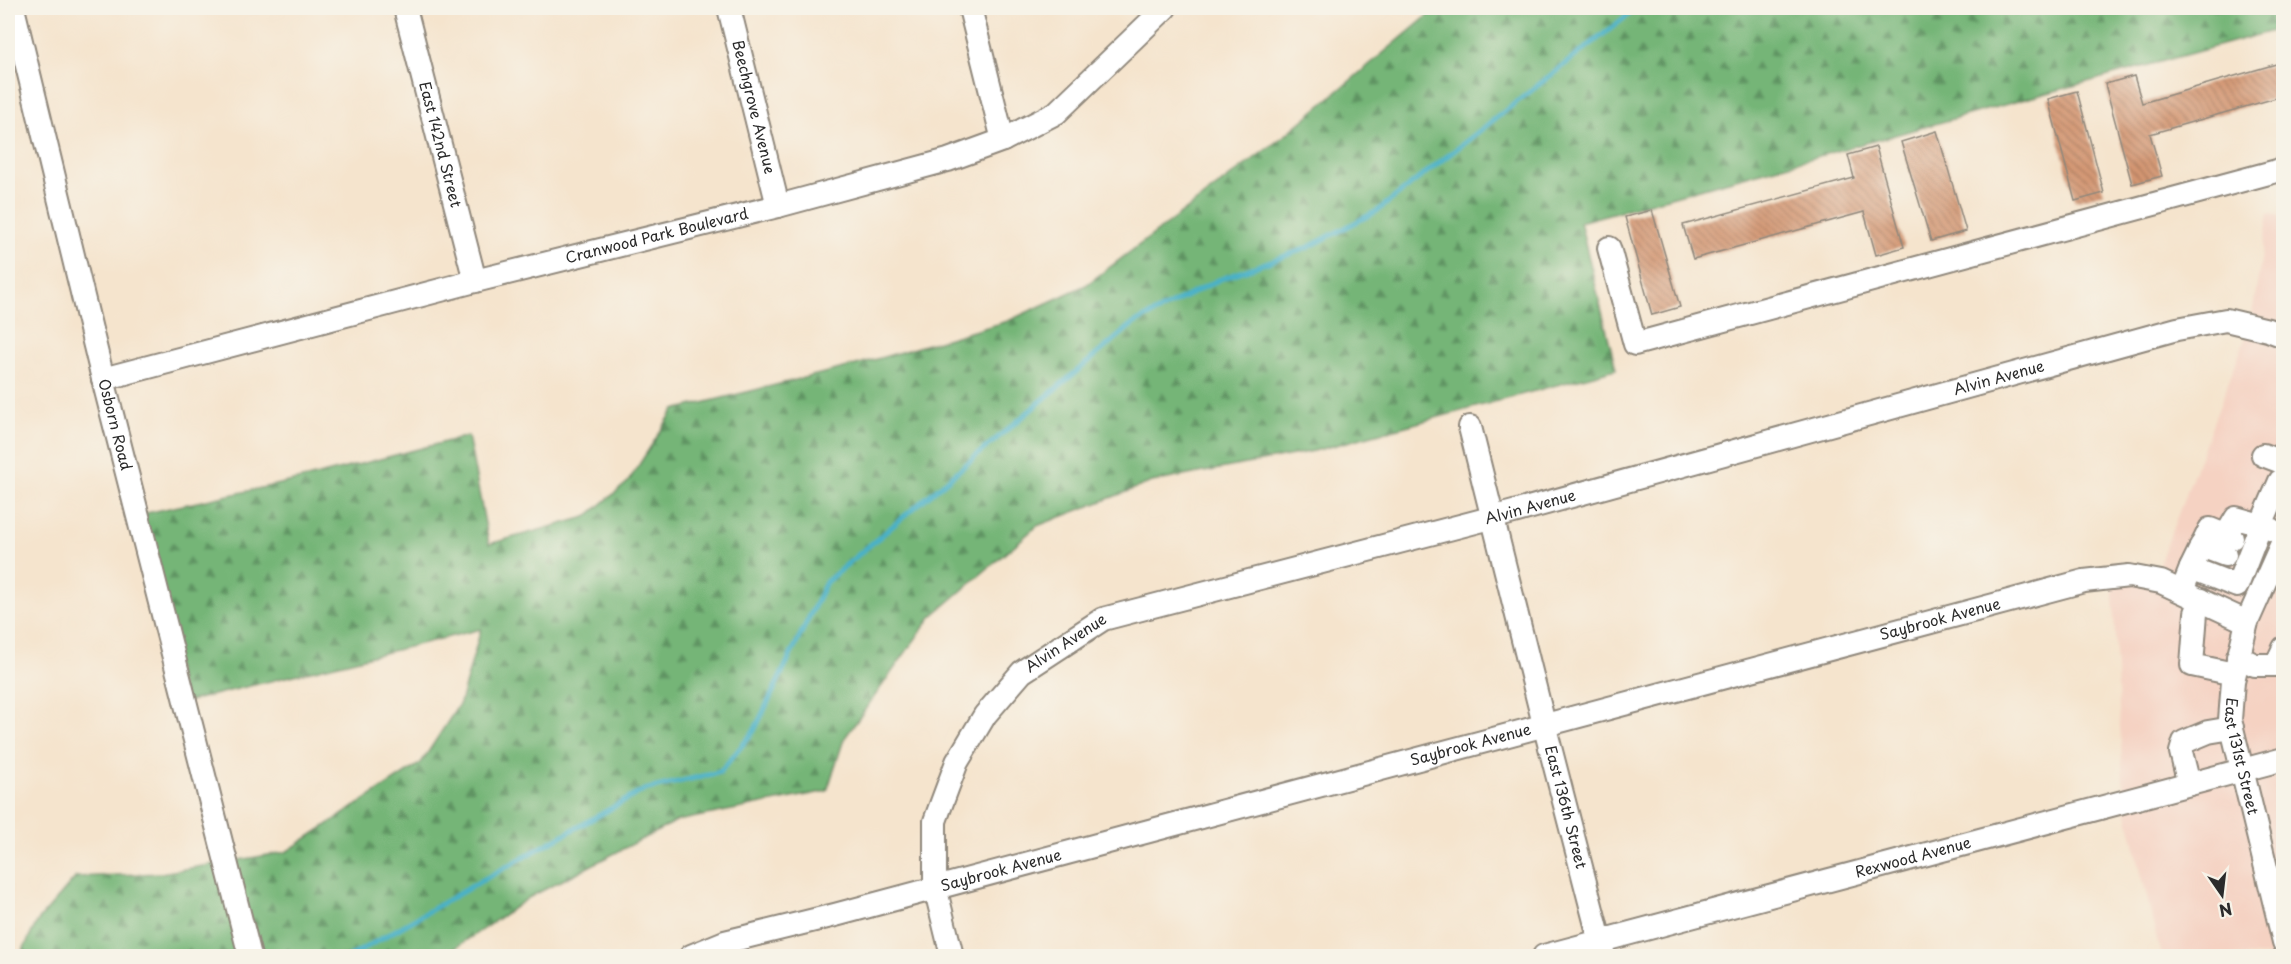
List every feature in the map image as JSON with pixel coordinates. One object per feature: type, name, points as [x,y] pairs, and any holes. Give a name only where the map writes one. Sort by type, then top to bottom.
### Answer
[{"type":"street","name":"Osborn Road","points":[[13,8],[103,379],[250,957]]},
{"type":"street","name":"East 142nd Street","points":[[405,8],[475,281]]},
{"type":"street","name":"Beechgrove Avenue","points":[[729,8],[778,206]]},
{"type":"street","points":[[970,8],[1003,140]]},
{"type":"street","name":"Cranwood Park Boulevard","points":[[103,379],[475,281],[778,206],[948,160],[1003,140],[1056,113],[1165,8]]},
{"type":"street","points":[[1609,248],[1635,344],[2283,169]]},
{"type":"street","name":"Alvin Avenue","points":[[952,957],[935,887],[935,821],[957,762],[985,715],[1022,672],[1103,619],[1493,518],[2177,329],[2226,320],[2283,336]]},
{"type":"street","name":"East 136th Street","points":[[1470,427],[1602,949]]},
{"type":"street","points":[[2191,568],[2237,586],[2242,546],[2279,471]]},
{"type":"street","points":[[2276,565],[2210,529],[2191,568],[2191,596],[2196,613],[2192,665],[2276,665],[2283,648]]},
{"type":"street","points":[[2242,546],[2283,537]]},
{"type":"street","name":"East 131st Street","points":[[2283,537],[2276,565],[2247,622],[2236,665],[2230,720],[2283,942]]},
{"type":"street","name":"Saybrook Avenue","points":[[691,957],[725,942],[2084,581],[2129,576],[2160,582],[2247,622]]},
{"type":"street","points":[[2189,784],[2181,752],[2184,742],[2208,732],[2232,728]]},
{"type":"street","name":"Rexwood Avenue","points":[[1544,957],[1602,949],[2283,759]]},
{"type":"shaded area","points":[[2269,213],[2283,217],[2283,956],[2161,956],[2124,801],[2112,578],[2153,580],[2250,326]]},
{"type":"green space","points":[[1437,8],[2283,8],[2283,28],[1580,222],[1616,369],[1314,451],[1152,482],[1037,526],[931,617],[844,739],[827,791],[677,821],[530,897],[443,956],[20,956],[37,922],[76,877],[161,873],[286,852],[421,763],[460,703],[481,629],[185,702],[137,515],[307,478],[468,436],[489,544],[586,517],[628,482],[674,410],[856,365],[1008,321],[1086,285],[1284,136]]},
{"type":"building","points":[[2283,62],[2283,96],[2150,134],[2162,176],[2132,184],[2105,84],[2134,76],[2142,103]]},
{"type":"building","points":[[2077,91],[2104,193],[2075,201],[2048,99]]},
{"type":"building","points":[[1937,131],[1966,231],[1931,241],[1901,142]]},
{"type":"building","points":[[1876,147],[1904,247],[1876,255],[1864,212],[1693,259],[1683,225],[1854,178],[1848,155]]},
{"type":"building","points":[[1652,210],[1680,307],[1652,315],[1625,217]]},
{"type":"waterway","points":[[351,956],[644,790],[720,772],[754,731],[826,582],[1133,324],[1218,280],[1307,248],[1377,211],[1637,8]]}]
